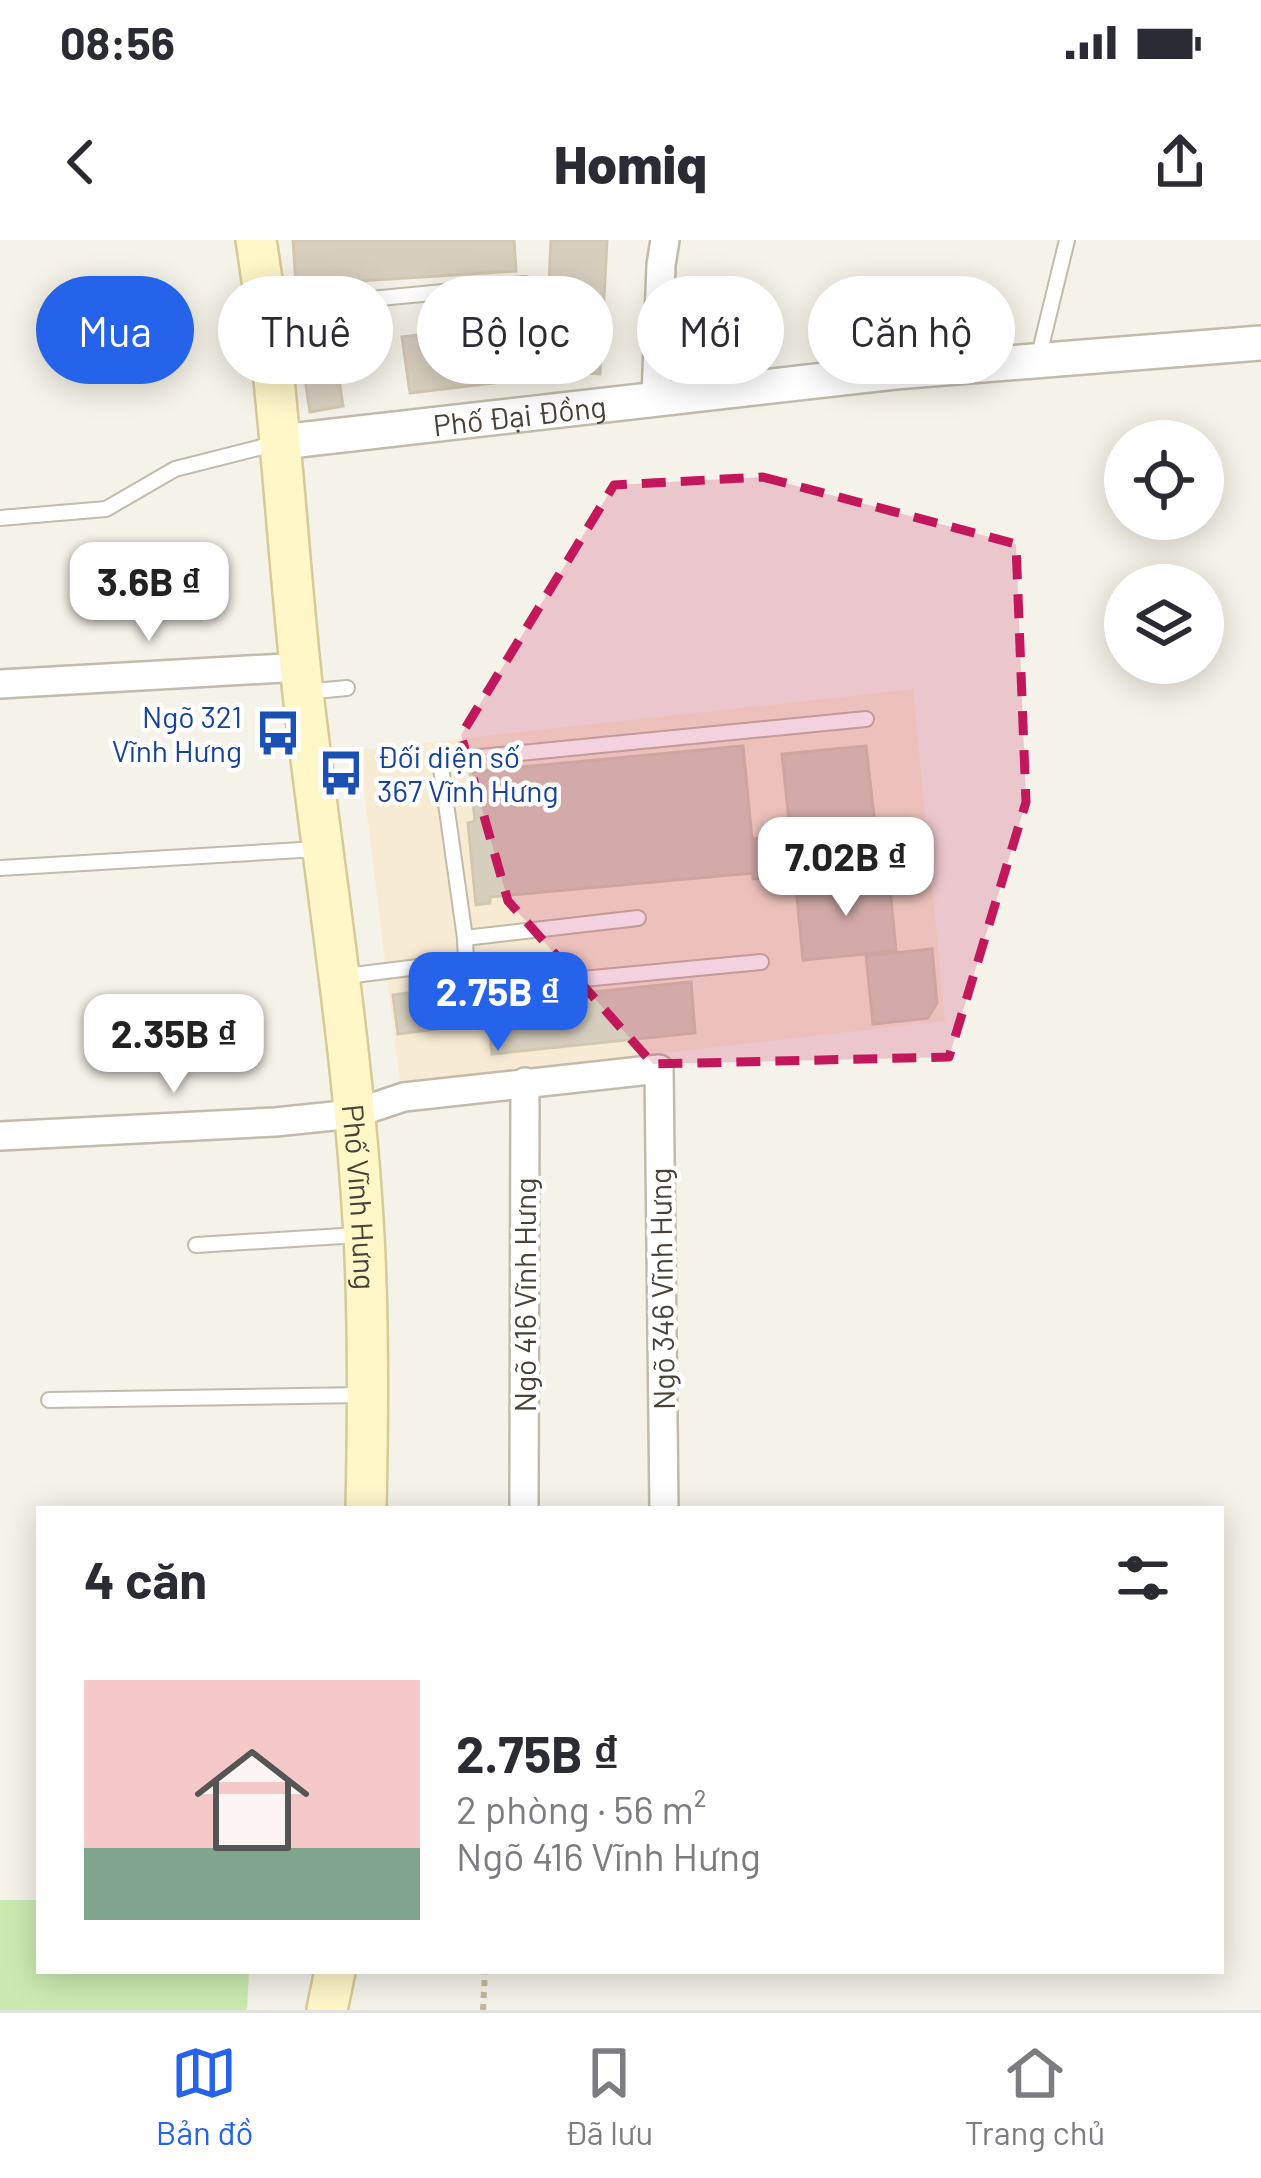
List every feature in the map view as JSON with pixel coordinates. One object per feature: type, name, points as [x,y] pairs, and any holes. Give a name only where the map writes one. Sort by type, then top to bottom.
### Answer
[{"type":"main road","name":"Phố Vĩnh Hưng","points":[[256,240],[262,276]]},
{"type":"main road","name":"Phố Vĩnh Hưng","points":[[275,384],[302,679],[341,976],[364,1234],[366,1506]]},
{"type":"main road","points":[[327,2010],[334,1974]]},
{"type":"street","points":[[656,399],[665,240]]},
{"type":"street","name":"Phố Đại Đồng","points":[[1015,361],[1261,343]]},
{"type":"street","name":"Phố Đại Đồng","points":[[281,442],[808,382]]},
{"type":"street","points":[[0,684],[302,679]]},
{"type":"street","name":"Ngõ 346 Vĩnh Hưng","points":[[525,1082],[659,1069],[664,1506]]},
{"type":"street","points":[[0,1136],[353,1114],[404,1097],[525,1082]]},
{"type":"street","name":"Ngõ 416 Vĩnh Hưng","points":[[524,1506],[525,1082]]},
{"type":"lane","points":[[1038,359],[1067,240]]},
{"type":"lane","points":[[0,518],[106,509],[176,469],[281,442]]},
{"type":"lane","points":[[302,679],[347,688]]},
{"type":"lane","points":[[761,962],[467,990],[465,938],[440,761],[866,719]]},
{"type":"lane","points":[[0,868],[324,849]]},
{"type":"lane","points":[[465,938],[638,918]]},
{"type":"lane","points":[[341,976],[466,962]]},
{"type":"lane","points":[[196,1245],[364,1234]]},
{"type":"lane","points":[[49,1400],[368,1395]]},
{"type":"path","points":[[483,2010],[485,1974]]},
{"type":"highlighted area","points":[[763,477],[1016,544],[1026,802],[949,1057],[653,1064],[508,901],[461,735],[614,485]]},
{"type":"shaded area","points":[[913,689],[945,1021],[400,1083],[359,750]]},
{"type":"green space","points":[[0,1900],[36,1900],[36,1974],[249,1974],[247,2010],[0,2010]]},
{"type":"building","points":[[293,240],[514,240],[516,271],[393,279],[295,276]]},
{"type":"building","points":[[551,240],[607,240],[605,276],[549,276]]},
{"type":"building","points":[[417,335],[417,384],[484,384],[410,393],[402,337]]},
{"type":"building","points":[[306,384],[340,384],[343,406],[310,412]]},
{"type":"building","points":[[743,746],[752,839],[767,838],[771,878],[753,879],[753,873],[490,897],[490,903],[476,905],[468,823],[475,821],[470,772]]},
{"type":"building","points":[[866,746],[879,859],[794,868],[782,754]]},
{"type":"building","points":[[889,878],[896,951],[803,960],[796,887]]},
{"type":"building","points":[[932,949],[937,1003],[928,1018],[873,1024],[866,956]]},
{"type":"building","points":[[691,982],[695,1033],[492,1054],[487,1003]]},
{"type":"building","points":[[431,990],[435,1029],[398,1034],[393,995]]},
{"type":"place","name":"Ngõ 321 Vĩnh Hưng","points":[[278,733]]},
{"type":"place","name":"Đối diện số 367 Vĩnh Hưng","points":[[341,773]]}]
